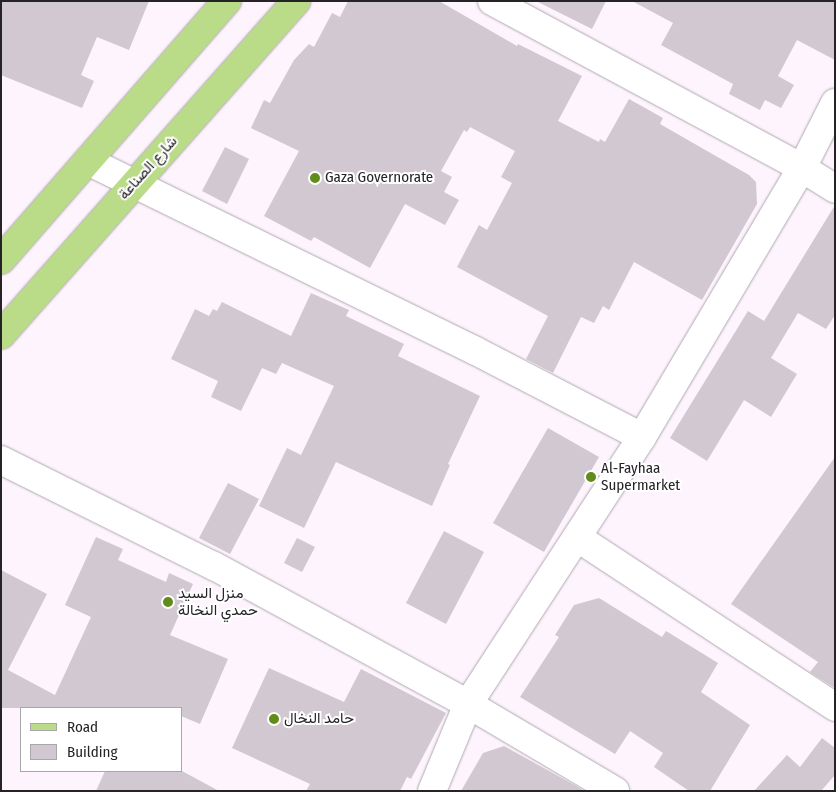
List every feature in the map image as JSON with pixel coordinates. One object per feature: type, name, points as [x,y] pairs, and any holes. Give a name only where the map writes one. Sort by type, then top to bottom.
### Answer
[{"type":"main road","points":[[1,260],[227,1]]},
{"type":"main road","name":"شارع الصناعة","points":[[1,335],[296,1]]},
{"type":"street","points":[[492,1],[802,168],[835,189]]},
{"type":"street","points":[[432,791],[468,704],[642,438],[802,168],[835,103]]},
{"type":"street","points":[[88,161],[133,185],[474,350],[642,438]]},
{"type":"street","points":[[1,460],[214,566],[468,704],[615,791]]},
{"type":"street","points":[[578,538],[835,707]]},
{"type":"building","points":[[1,1],[149,1],[129,50],[97,37],[81,75],[94,81],[82,108],[1,75]]},
{"type":"building","points":[[348,1],[439,1],[517,46],[518,44],[582,76],[558,121],[599,142],[600,139],[605,142],[629,99],[663,118],[660,124],[749,175],[756,182],[757,204],[702,300],[634,262],[609,310],[603,306],[594,323],[581,317],[553,373],[526,359],[548,316],[457,267],[479,225],[487,230],[512,183],[501,177],[515,151],[470,127],[467,132],[464,130],[441,171],[452,177],[444,192],[459,200],[445,225],[405,204],[370,268],[314,237],[311,241],[264,216],[299,151],[251,128],[264,100],[270,103],[294,60],[309,44],[314,47],[332,13],[340,17]]},
{"type":"building","points":[[536,1],[606,1],[592,29]]},
{"type":"building","points":[[632,1],[835,1],[835,60],[797,40],[778,76],[794,85],[781,108],[765,100],[760,110],[729,94],[733,84],[661,45],[673,23]]},
{"type":"building","points":[[225,147],[249,159],[227,204],[202,191]]},
{"type":"building","points":[[835,205],[835,315],[826,329],[798,313],[771,358],[797,374],[771,417],[744,400],[707,461],[670,438],[748,311],[764,321]]},
{"type":"building","points":[[311,293],[349,310],[346,316],[404,344],[398,356],[480,396],[448,464],[450,465],[432,506],[336,462],[304,528],[259,506],[287,448],[301,455],[334,386],[282,363],[276,374],[262,368],[241,411],[211,397],[218,381],[171,359],[195,309],[209,316],[213,309],[217,311],[222,302],[291,336]]},
{"type":"building","points":[[548,428],[599,457],[544,552],[493,523]]},
{"type":"building","points":[[835,457],[835,688],[810,672],[818,662],[731,604]]},
{"type":"building","points":[[228,483],[259,499],[230,554],[199,538]]},
{"type":"building","points":[[444,531],[484,552],[446,624],[406,603]]},
{"type":"building","points":[[96,537],[123,549],[118,560],[166,582],[169,573],[193,584],[170,635],[228,659],[200,724],[182,716],[182,707],[1,708],[1,570],[47,594],[8,670],[55,695],[91,617],[65,605]]},
{"type":"building","points":[[297,538],[315,547],[302,572],[284,563]]},
{"type":"building","points":[[599,598],[662,637],[666,631],[718,663],[701,692],[750,725],[710,791],[689,791],[654,767],[663,753],[630,731],[615,754],[520,697],[559,637],[555,635],[574,605]]},
{"type":"building","points":[[269,668],[344,702],[361,669],[446,713],[411,779],[407,777],[400,791],[306,791],[310,784],[232,748]]},
{"type":"building","points":[[822,738],[835,748],[835,775],[821,791],[754,791],[787,755],[800,767]]},
{"type":"building","points":[[504,746],[584,791],[461,791],[483,753]]},
{"type":"building","points":[[182,771],[219,791],[96,791],[105,772]]},
{"type":"place","name":"Gaza Governorate","points":[[315,178]]},
{"type":"place","name":"Al-Fayhaa Supermarket","points":[[591,477]]},
{"type":"place","name":"منزل السيد حمدي النخالة","points":[[168,602]]},
{"type":"place","name":"حامد النخال","points":[[274,719]]}]
